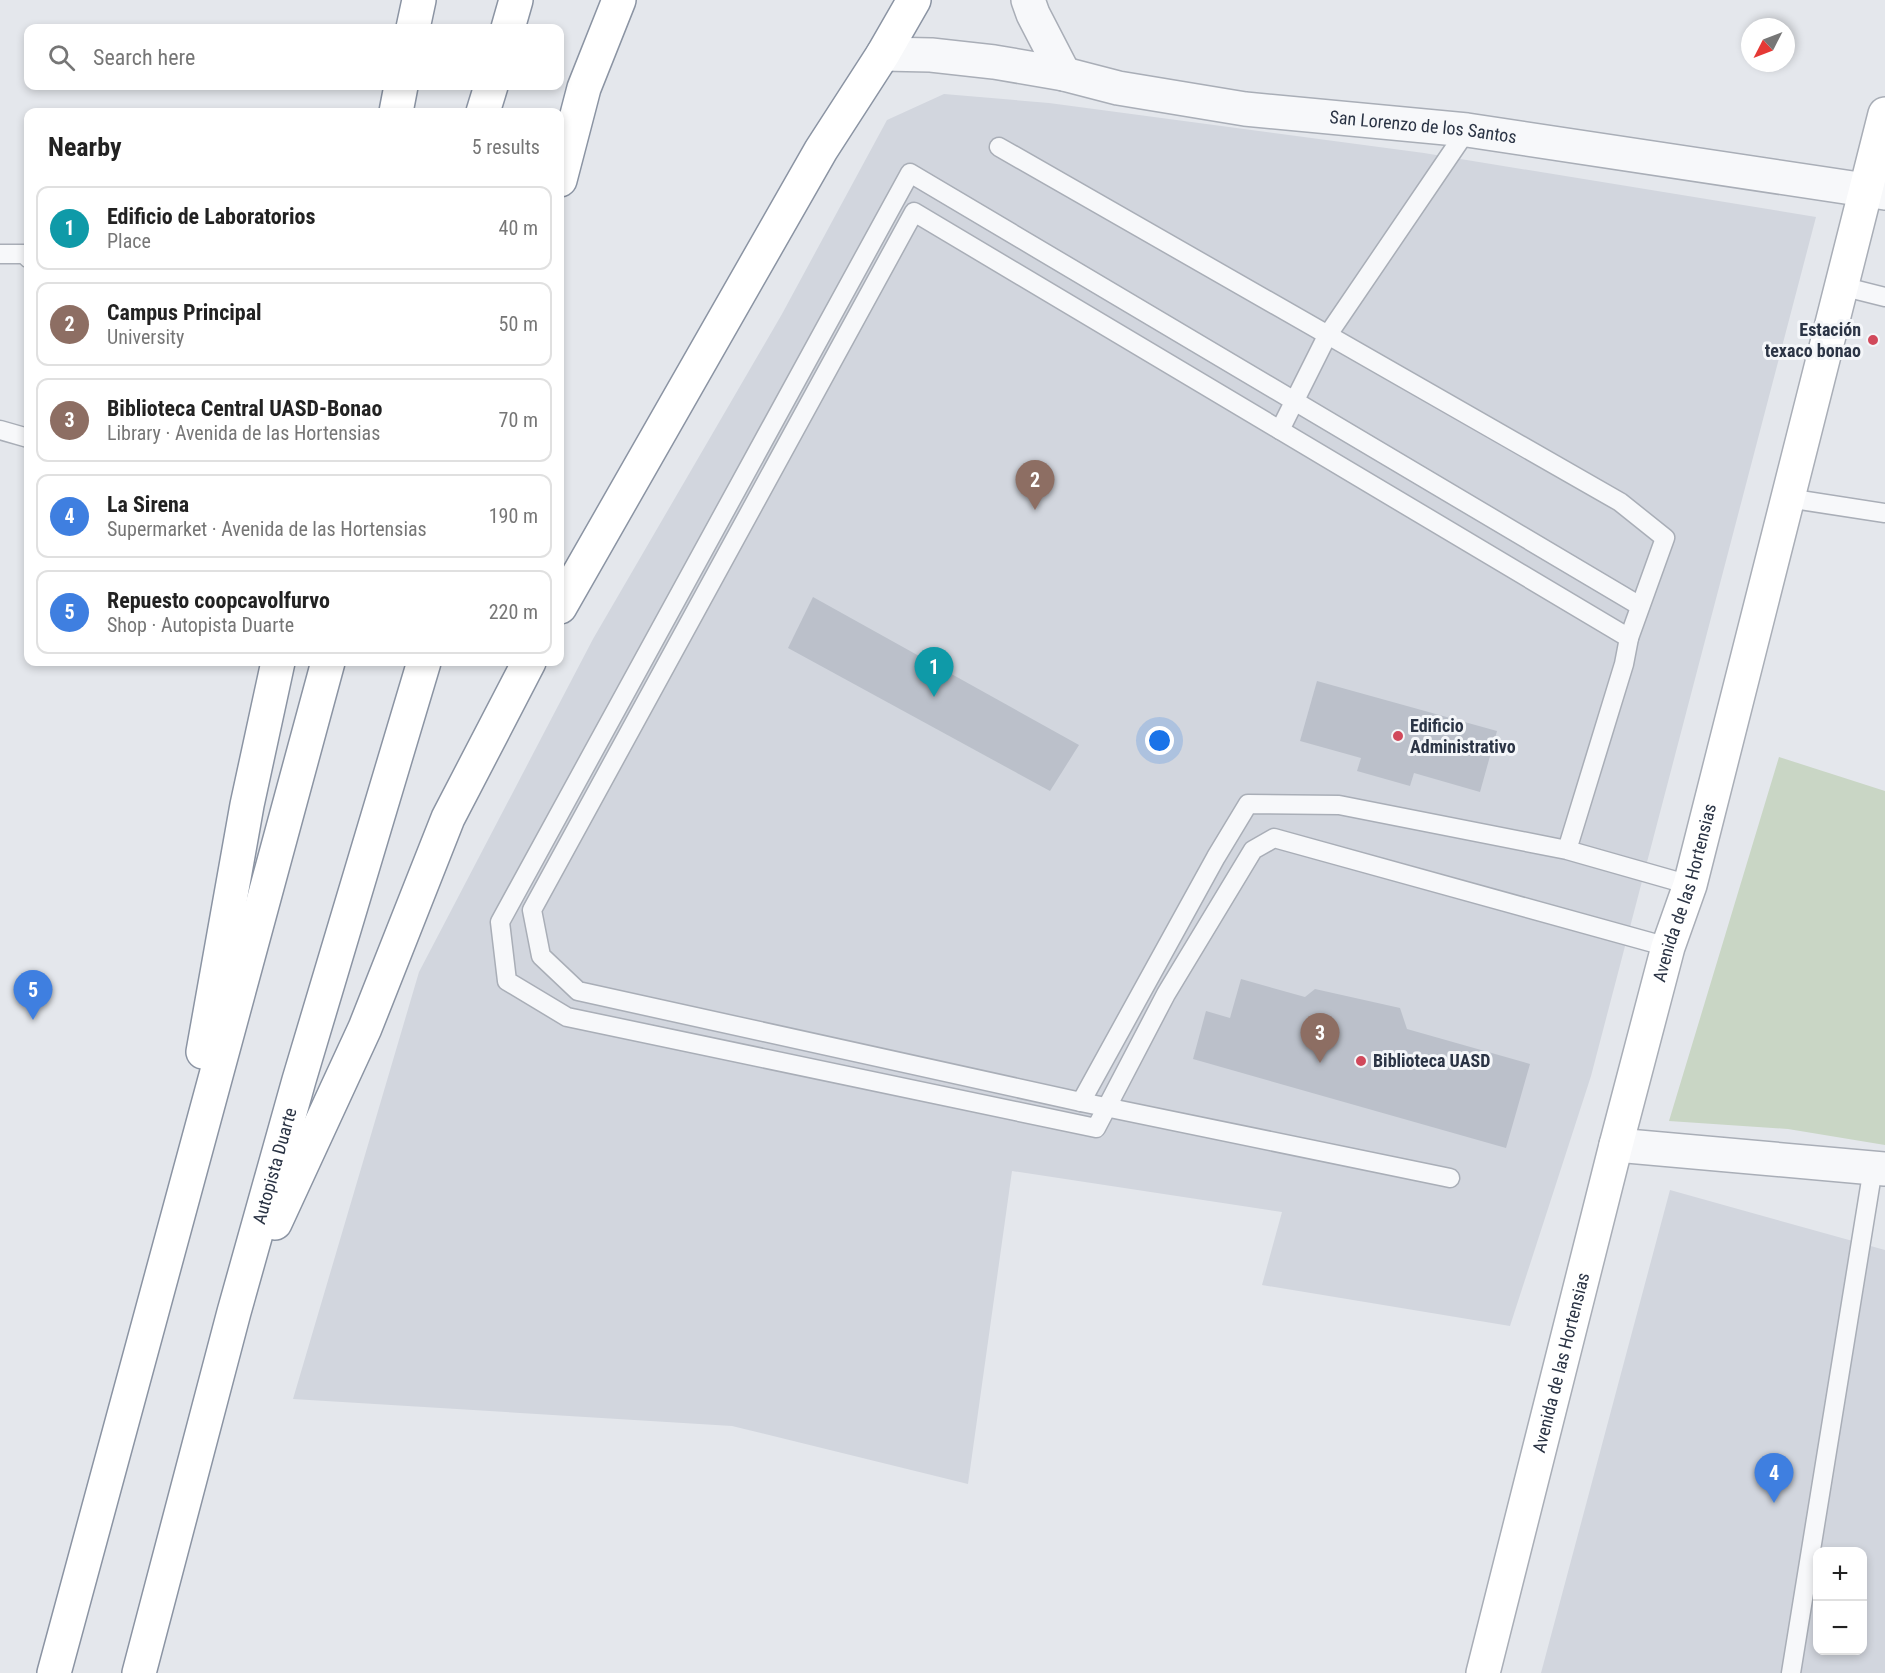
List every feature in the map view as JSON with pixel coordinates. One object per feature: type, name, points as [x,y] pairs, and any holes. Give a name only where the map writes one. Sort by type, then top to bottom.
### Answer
[{"type":"main road","points":[[414,24],[419,0]]},
{"type":"main road","points":[[509,24],[516,0]]},
{"type":"main road","points":[[564,164],[584,87],[619,0]]},
{"type":"main road","points":[[564,600],[821,150],[883,54],[914,0]]},
{"type":"main road","points":[[397,108],[401,90]]},
{"type":"main road","points":[[484,108],[490,90]]},
{"type":"main road","name":"Avenida de las Hortensias","points":[[1483,1673],[1668,947],[1690,885],[1841,286],[1875,192],[1885,114]]},
{"type":"main road","points":[[164,1270],[247,805],[277,666]]},
{"type":"main road","points":[[54,1673],[327,666]]},
{"type":"main road","name":"Autopista Duarte","points":[[139,1673],[234,1311],[298,1080],[423,666]]},
{"type":"main road","points":[[234,1311],[365,1028],[448,818],[527,666]]},
{"type":"street","points":[[1028,0],[1064,74]]},
{"type":"street","name":"San Lorenzo de los Santos","points":[[883,54],[931,54],[994,62],[1064,74],[1118,88],[1245,109],[1467,130],[1875,192]]},
{"type":"street","points":[[1616,1146],[1879,1168]]},
{"type":"lane","points":[[1280,430],[1327,336],[1467,130]]},
{"type":"lane","points":[[999,147],[1620,502],[1665,538],[1629,638],[1624,664],[1567,850]]},
{"type":"lane","points":[[1640,606],[910,173],[500,922],[507,981],[567,1017],[1096,1128],[1166,994],[1252,850],[1274,838],[1668,947]]},
{"type":"lane","points":[[1450,1178],[1081,1102],[578,991],[541,956],[532,910],[914,212],[1629,638]]},
{"type":"lane","points":[[0,254],[24,254]]},
{"type":"lane","points":[[1841,286],[1885,297]]},
{"type":"lane","points":[[0,430],[24,437]]},
{"type":"lane","points":[[1787,498],[1885,513]]},
{"type":"lane","points":[[1081,1102],[1248,804],[1339,804],[1567,850],[1690,885]]},
{"type":"lane","points":[[1791,1673],[1879,1168]]},
{"type":"shaded area","points":[[944,94],[1049,103],[1424,153],[1816,217],[1591,1076],[1510,1326],[1262,1285],[1282,1212],[1012,1171],[968,1484],[732,1426],[293,1399],[419,972],[593,639],[782,314],[887,120]]},
{"type":"shaded area","points":[[1670,1190],[1885,1250],[1885,1673],[1541,1673]]},
{"type":"green space","points":[[1779,757],[1885,791],[1885,1145],[1788,1129],[1669,1121]]},
{"type":"building","points":[[813,597],[1079,745],[1050,791],[788,648]]},
{"type":"building","name":"Edificio Administrativo","points":[[1317,681],[1497,731],[1480,792],[1414,773],[1410,786],[1357,771],[1361,758],[1300,741]]},
{"type":"building","name":"Biblioteca UASD","points":[[1241,979],[1305,997],[1315,989],[1400,1008],[1407,1029],[1530,1064],[1506,1148],[1193,1059],[1206,1011],[1230,1018]]},
{"type":"place","name":"Estación texaco bonao","points":[[1873,340]]},
{"type":"place","name":"Campus Principal","points":[[1035,510]]},
{"type":"place","name":"Edificio de Laboratorios","points":[[934,697]]},
{"type":"place","name":"Edificio Administrativo","points":[[1398,736]]},
{"type":"place","name":"Repuesto coopcavolfurvo","points":[[33,1020]]},
{"type":"place","name":"Biblioteca UASD","points":[[1361,1061]]},
{"type":"place","name":"Biblioteca Central UASD-Bonao","points":[[1320,1063]]},
{"type":"place","name":"La Sirena","points":[[1774,1503]]}]
